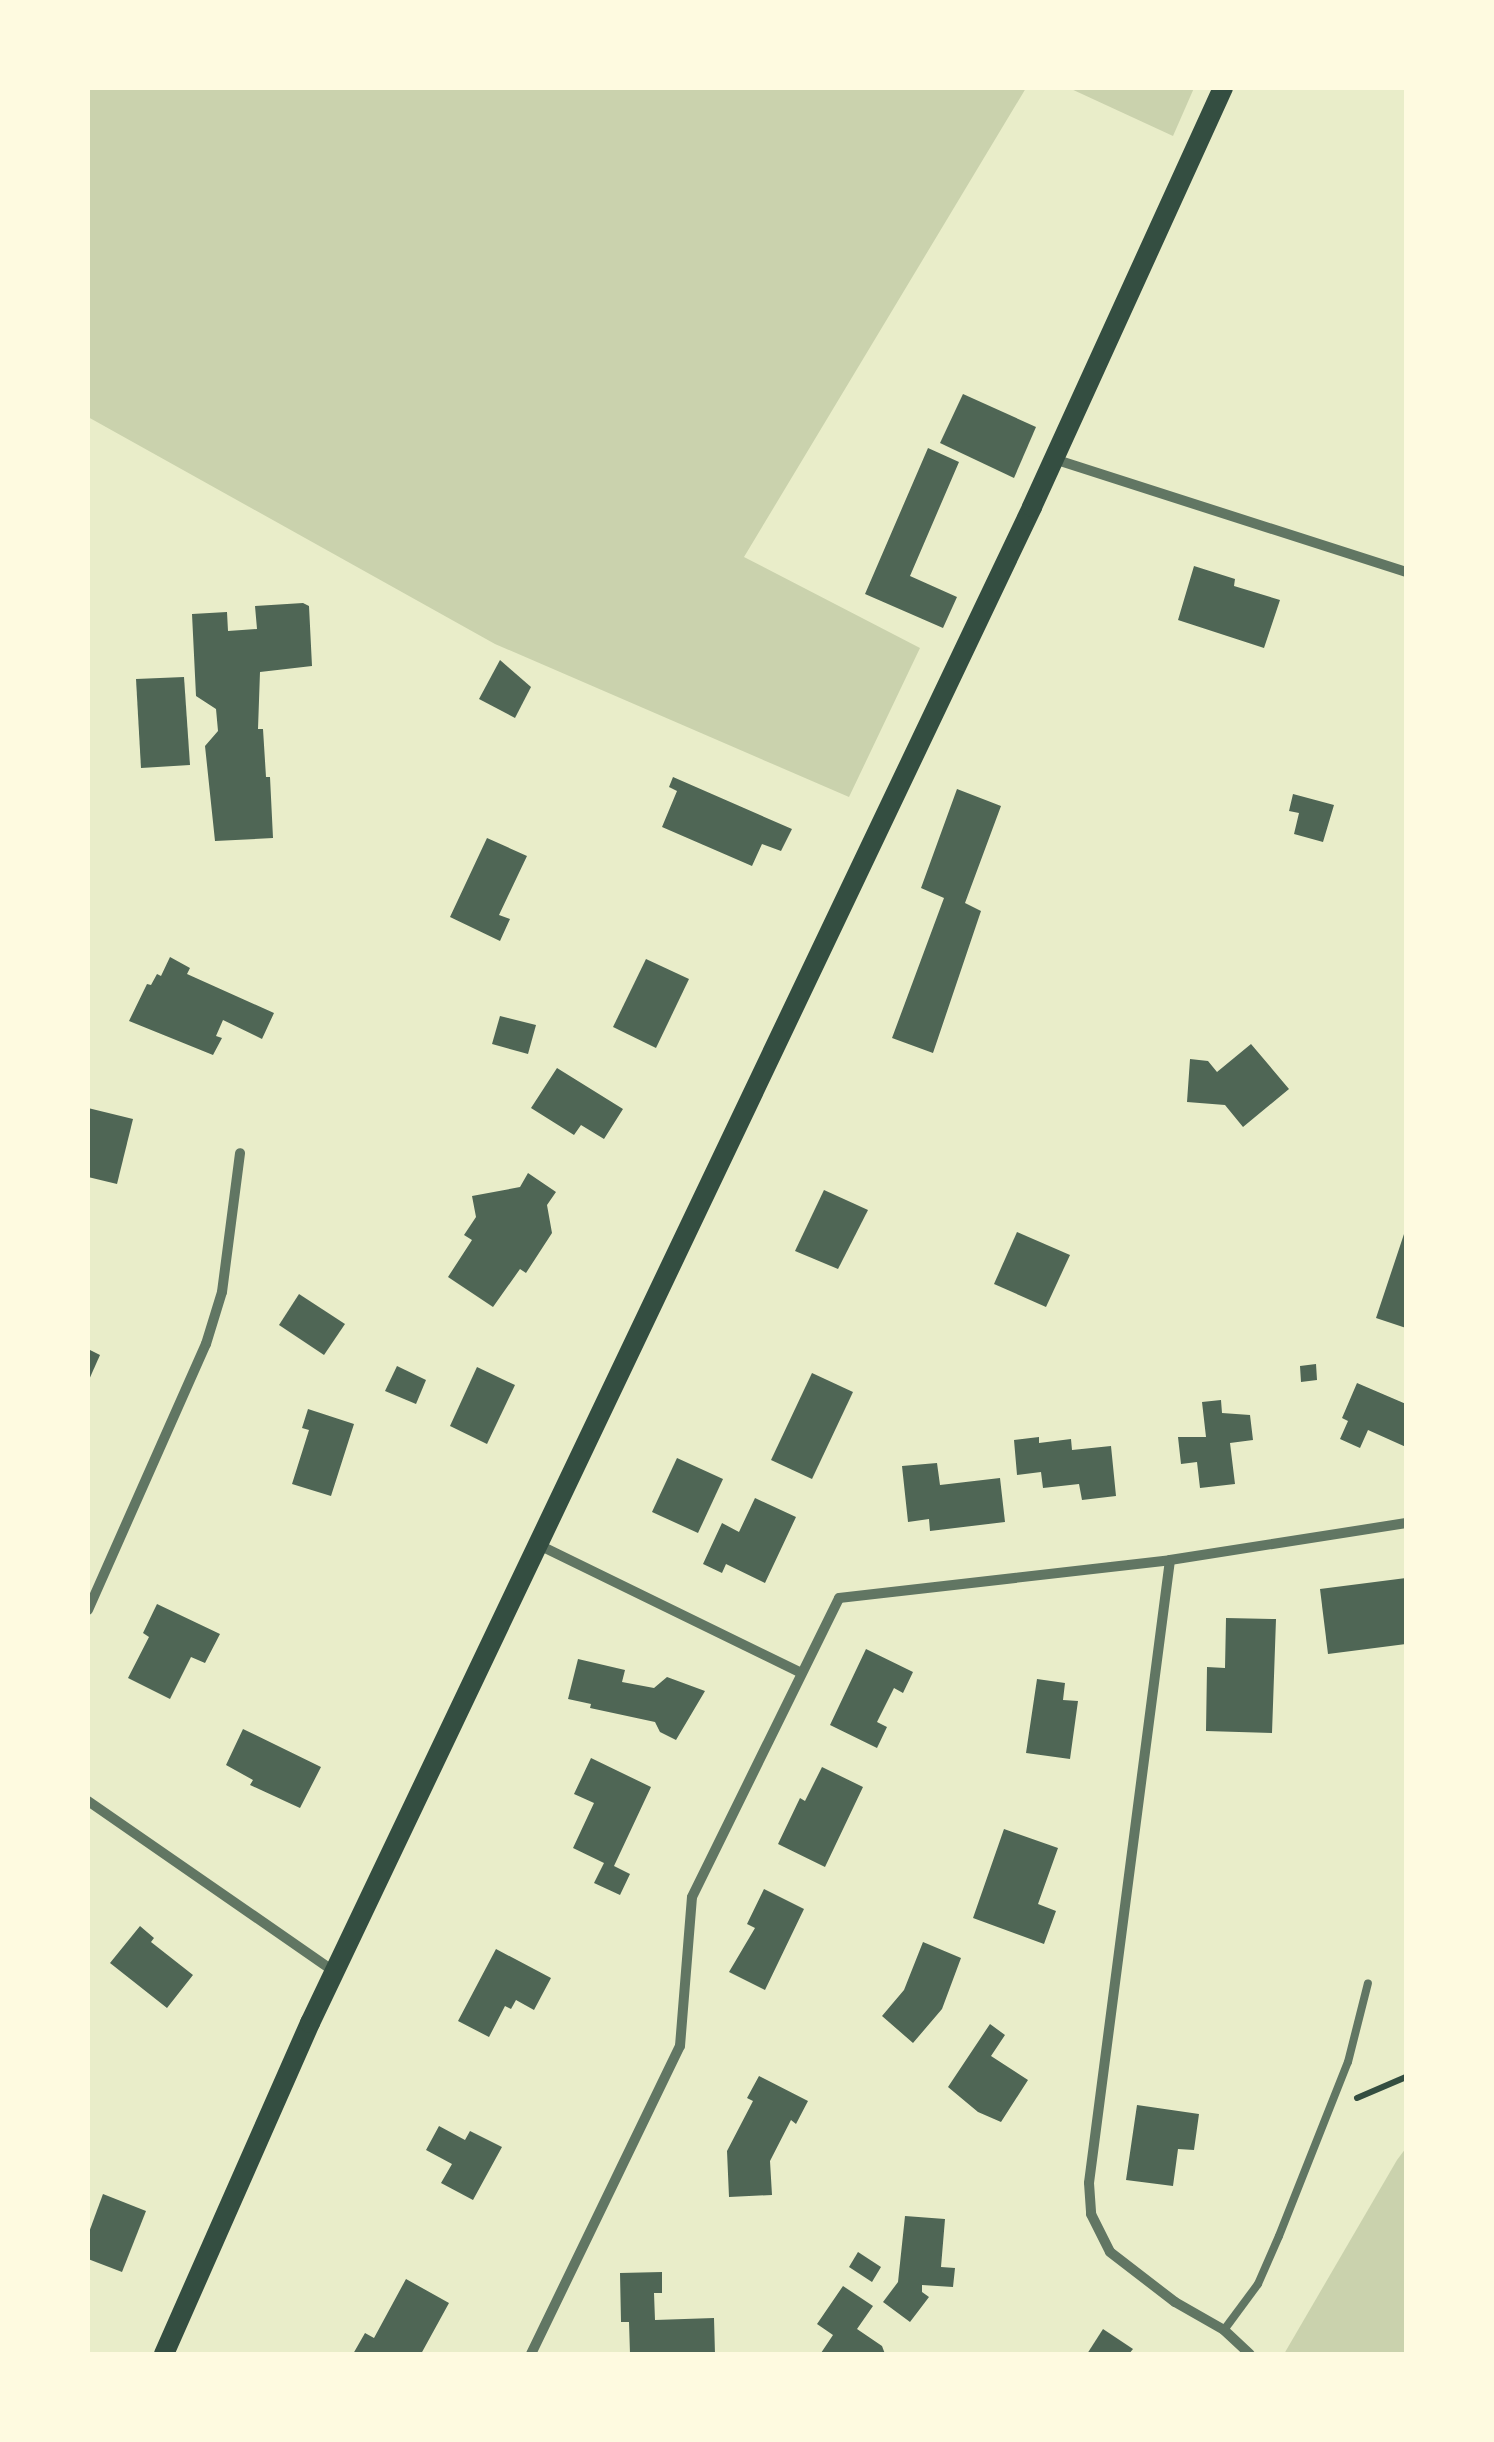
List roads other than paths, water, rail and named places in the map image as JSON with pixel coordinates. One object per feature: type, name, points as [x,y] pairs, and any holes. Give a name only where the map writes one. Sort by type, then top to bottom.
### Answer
[{"type":"main road","points":[[164,2354],[336,1972],[1054,459],[1224,88]]},
{"type":"street","points":[[1054,459],[1406,572]]},
{"type":"street","points":[[88,1610],[206,1344],[222,1292],[240,1153]]},
{"type":"street","points":[[531,2354],[680,2046],[692,1897],[839,1598],[1170,1560],[1406,1523]]},
{"type":"street","points":[[540,1545],[802,1673]]},
{"type":"street","points":[[1170,1560],[1089,2183],[1091,2214],[1110,2252],[1175,2302],[1224,2330],[1250,2354]]},
{"type":"street","points":[[88,1801],[336,1972]]},
{"type":"lane","points":[[1224,2330],[1258,2284],[1348,2062],[1368,1982]]}]
